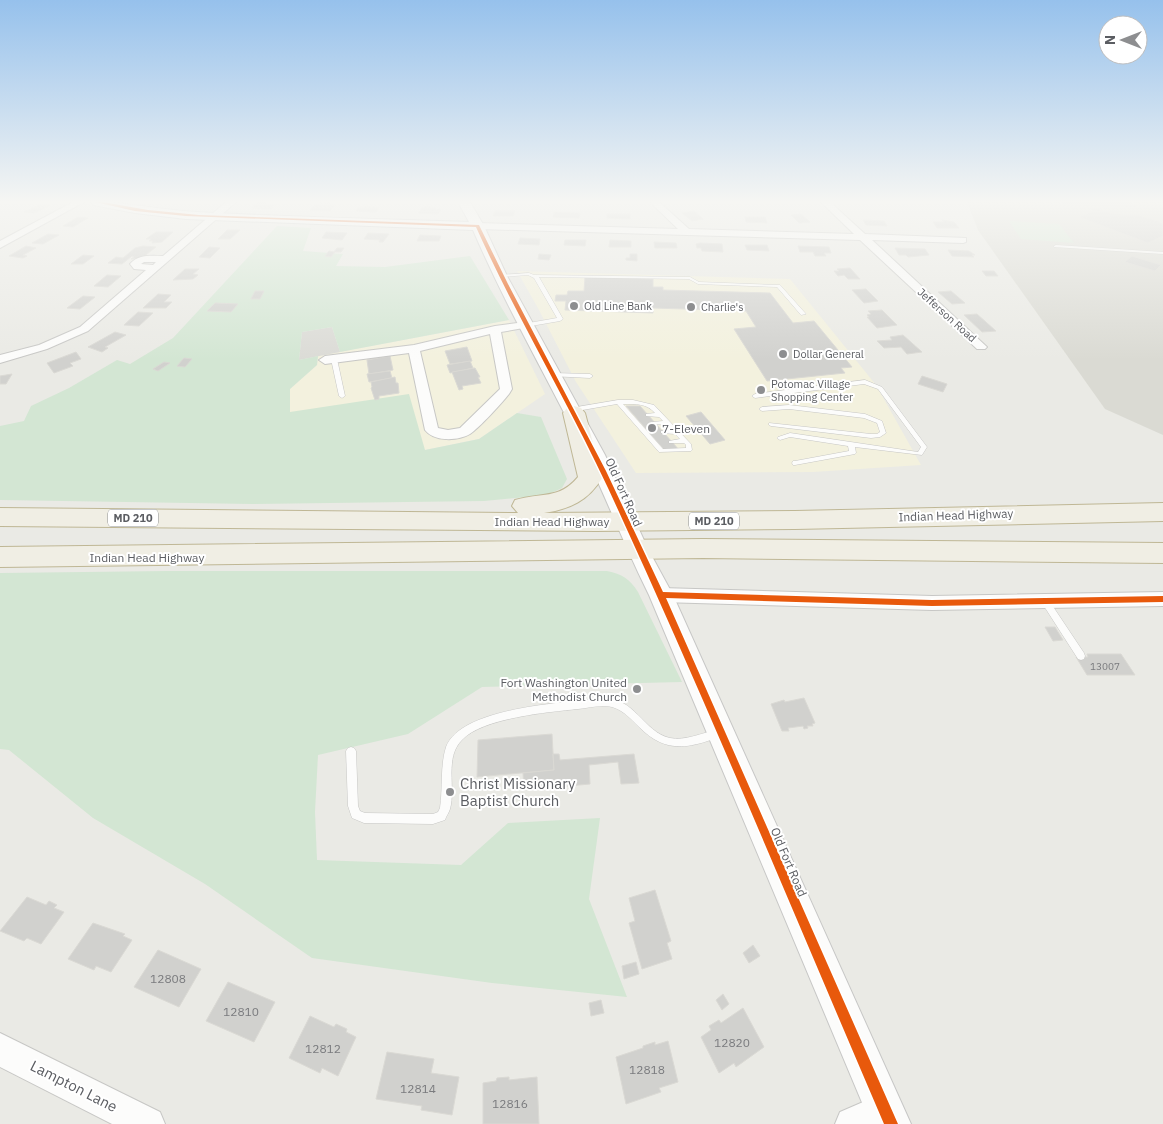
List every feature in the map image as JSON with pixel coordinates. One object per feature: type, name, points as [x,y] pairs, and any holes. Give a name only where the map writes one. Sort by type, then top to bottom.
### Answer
[{"type":"highway","points":[[265,519],[395,510],[496,508],[560,503],[582,489],[590,478],[572,412]]},
{"type":"highway","name":"Indian Head Highway","points":[[0,517],[625,522],[796,520],[1076,511],[1163,512]]},
{"type":"highway","name":"Indian Head Highway","points":[[0,557],[178,557],[637,549],[945,549],[1163,553]]},
{"type":"main road","name":"Old Fort Road","points":[[491,254],[525,325],[595,455],[637,549],[661,595],[887,1117]]},
{"type":"street","points":[[0,359],[40,349],[69,338],[84,329],[172,254]]},
{"type":"street","name":"Jefferson Road","points":[[880,254],[981,347]]},
{"type":"street","points":[[156,268],[138,267],[135,264],[142,260],[167,259]]},
{"type":"street","points":[[330,360],[414,349],[495,329],[525,325]]},
{"type":"street","points":[[414,349],[432,430],[443,435],[459,434],[465,431],[504,394],[506,389],[505,374],[495,329]]},
{"type":"street","points":[[661,595],[932,603],[1163,599]]},
{"type":"street","name":"Lampton Lane","points":[[0,1049],[148,1124]]},
{"type":"street","points":[[852,1124],[887,1117]]},
{"type":"lane","points":[[500,276],[690,278],[698,283],[778,286],[803,314]]},
{"type":"lane","points":[[525,325],[560,319],[536,277],[532,276]]},
{"type":"lane","points":[[330,360],[342,396]]},
{"type":"lane","points":[[552,375],[590,376]]},
{"type":"lane","points":[[755,396],[865,382],[880,388],[924,447],[920,454],[790,435],[780,438]]},
{"type":"lane","points":[[572,412],[618,402],[648,404],[686,441],[690,448],[686,452],[664,452],[632,415],[618,402]]},
{"type":"lane","points":[[762,409],[790,407],[865,416],[880,422],[883,433],[878,436],[771,424]]},
{"type":"lane","points":[[648,415],[661,415]]},
{"type":"lane","points":[[655,423],[668,423]]},
{"type":"lane","points":[[663,432],[677,432]]},
{"type":"lane","points":[[671,442],[686,441]]},
{"type":"lane","points":[[795,463],[853,453],[851,443]]},
{"type":"lane","points":[[1045,601],[1081,656]]},
{"type":"lane","points":[[351,751],[353,806],[356,814],[364,818],[433,819],[441,816],[445,808],[451,745],[458,736],[475,725],[497,717],[610,702],[623,706],[655,735],[670,742],[688,741],[721,733]]},
{"type":"shaded area","points":[[995,254],[1163,254],[1163,435],[1105,409]]},
{"type":"shaded area","name":"Potomac Village Shopping Center","points":[[517,271],[790,279],[876,385],[921,465],[813,472],[636,473],[576,382]]},
{"type":"shaded area","points":[[509,320],[545,394],[479,439],[425,450],[289,412],[290,389],[317,365],[318,356]]},
{"type":"shaded area","points":[[332,327],[340,352],[299,360],[302,332]]},
{"type":"green space","points":[[251,254],[343,254],[336,266],[385,267],[470,256],[509,320],[340,352],[332,327],[302,332],[299,360],[318,356],[317,365],[290,389],[290,412],[409,394],[425,450],[479,439],[517,413],[541,417],[567,479],[562,488],[547,495],[484,501],[252,504],[0,500],[0,426],[24,421],[31,406],[69,388],[117,360],[130,364],[173,338]]},
{"type":"green space","points":[[607,571],[629,580],[638,592],[682,682],[482,687],[408,734],[318,755],[315,812],[317,860],[461,865],[508,823],[600,818],[589,899],[627,997],[492,983],[312,958],[205,884],[93,818],[9,750],[0,749],[0,573]]},
{"type":"building","points":[[24,254],[27,256],[23,258],[9,256]]},
{"type":"building","points":[[127,254],[147,254],[142,258],[131,259],[134,257],[132,256],[122,264],[108,263],[116,257],[123,258]]},
{"type":"building","points":[[202,254],[214,254],[210,258],[199,257]]},
{"type":"building","points":[[539,254],[551,255],[549,260],[538,259]]},
{"type":"building","points":[[630,254],[637,254],[637,261],[626,260],[626,258],[630,258]]},
{"type":"building","points":[[814,254],[826,256],[815,256]]},
{"type":"building","points":[[899,254],[929,255],[908,257],[906,255]]},
{"type":"building","points":[[951,254],[975,255],[972,255],[974,257]]},
{"type":"building","points":[[83,255],[94,256],[83,264],[71,264]]},
{"type":"building","points":[[1132,256],[1161,265],[1155,271],[1125,262]]},
{"type":"building","points":[[850,268],[860,279],[848,279],[844,275],[838,276],[834,271],[839,271],[837,269]]},
{"type":"building","points":[[185,269],[199,269],[193,274],[198,275],[193,279],[173,280]]},
{"type":"building","points":[[982,271],[994,271],[998,276],[986,276]]},
{"type":"building","points":[[107,275],[121,276],[108,287],[94,286]]},
{"type":"building","points":[[585,277],[653,279],[653,287],[663,287],[663,290],[770,293],[793,323],[814,321],[852,367],[841,368],[845,373],[767,381],[734,329],[756,327],[746,311],[653,308],[653,313],[565,310],[566,301],[555,301],[556,295],[567,295],[568,291],[584,291]]},
{"type":"building","points":[[866,289],[878,301],[864,303],[852,290]]},
{"type":"building","points":[[255,291],[264,291],[260,299],[251,299]]},
{"type":"building","points":[[951,291],[965,303],[952,304],[938,292]]},
{"type":"building","points":[[158,294],[171,295],[164,302],[172,302],[166,308],[143,308]]},
{"type":"building","points":[[83,296],[95,297],[80,309],[67,308]]},
{"type":"building","points":[[215,303],[238,304],[231,312],[207,311]]},
{"type":"building","points":[[882,310],[897,325],[877,328],[867,317],[869,317],[867,315],[871,314],[868,311]]},
{"type":"building","points":[[138,312],[153,313],[139,326],[124,325]]},
{"type":"building","points":[[977,314],[996,331],[982,332],[964,315]]},
{"type":"building","points":[[115,332],[126,335],[105,347],[108,348],[102,352],[88,347]]},
{"type":"building","points":[[903,335],[922,352],[907,354],[901,347],[884,348],[877,341],[892,340],[890,337]]},
{"type":"building","points":[[467,347],[472,361],[450,364],[445,351]]},
{"type":"building","points":[[76,352],[81,359],[70,363],[73,366],[54,373],[47,363]]},
{"type":"building","points":[[390,356],[393,370],[369,374],[367,360]]},
{"type":"building","points":[[184,358],[192,359],[185,367],[177,366]]},
{"type":"building","points":[[470,361],[473,368],[450,373],[447,365]]},
{"type":"building","points":[[164,362],[170,363],[158,371],[153,369]]},
{"type":"building","points":[[475,368],[481,383],[462,386],[463,389],[459,390],[452,372]]},
{"type":"building","points":[[390,371],[392,378],[369,382],[367,374]]},
{"type":"building","points":[[12,374],[6,384],[0,384],[0,376]]},
{"type":"building","points":[[922,376],[947,384],[943,392],[918,384]]},
{"type":"building","points":[[395,377],[399,393],[379,396],[379,399],[375,400],[371,382]]},
{"type":"building","name":"7-Eleven","points":[[626,406],[640,406],[680,451],[665,451]]},
{"type":"building","points":[[701,412],[725,440],[710,444],[686,416]]},
{"type":"building","points":[[1045,627],[1055,627],[1063,640],[1053,641]]},
{"type":"building","points":[[1087,654],[1121,654],[1135,675],[1087,675],[1076,657],[1088,657]]},
{"type":"building","points":[[804,698],[815,723],[812,724],[813,726],[807,726],[808,728],[804,729],[803,726],[788,728],[789,731],[782,731],[771,704],[784,700],[785,702]]},
{"type":"building","points":[[552,734],[554,770],[477,777],[478,740]]},
{"type":"building","points":[[553,754],[559,754],[560,760],[634,754],[639,783],[621,784],[618,762],[589,765],[590,784],[524,790],[523,773],[554,770]]},
{"type":"building","points":[[655,890],[671,941],[667,943],[672,959],[642,969],[629,923],[635,921],[629,898]]},
{"type":"building","points":[[27,897],[46,905],[49,901],[57,905],[54,908],[64,912],[41,944],[27,938],[24,941],[0,931]]},
{"type":"building","points":[[93,923],[125,934],[123,936],[132,940],[111,972],[96,966],[94,970],[68,959]]},
{"type":"building","points":[[753,945],[760,956],[749,963],[743,953]]},
{"type":"building","points":[[158,950],[201,969],[179,1007],[134,987]]},
{"type":"building","points":[[636,962],[639,974],[624,979],[622,966]]},
{"type":"building","points":[[228,982],[275,1002],[254,1042],[206,1021]]},
{"type":"building","points":[[723,994],[729,1004],[722,1010],[716,1000]]},
{"type":"building","points":[[601,1000],[604,1013],[591,1016],[589,1003]]},
{"type":"building","points":[[743,1008],[764,1047],[736,1067],[734,1063],[719,1073],[701,1037],[711,1030],[709,1026],[719,1020],[721,1023]]},
{"type":"building","points":[[310,1016],[334,1027],[336,1024],[347,1029],[346,1032],[356,1037],[338,1076],[322,1068],[320,1073],[289,1058]]},
{"type":"building","points":[[668,1041],[678,1082],[659,1088],[661,1092],[626,1104],[616,1057],[655,1042],[655,1045]]},
{"type":"building","points":[[387,1052],[434,1059],[431,1073],[459,1077],[452,1115],[421,1110],[422,1106],[376,1099]]},
{"type":"building","points":[[509,1077],[509,1080],[537,1077],[539,1124],[483,1124],[483,1083],[496,1081],[497,1078]]},
{"type":"cycle path","points":[[491,254],[603,471],[661,595],[891,1124]]},
{"type":"cycle path","points":[[661,595],[932,603],[1163,599]]},
{"type":"place","name":"Old Line Bank","points":[[574,306]]},
{"type":"place","name":"Charlie's","points":[[691,307]]},
{"type":"place","name":"Dollar General","points":[[783,354]]},
{"type":"place","name":"Potomac Village Shopping Center","points":[[761,390]]},
{"type":"place","name":"7-Eleven","points":[[652,428]]},
{"type":"place","name":"Fort Washington United Methodist Church","points":[[637,689]]},
{"type":"place","name":"Christ Missionary Baptist Church","points":[[450,792]]}]
